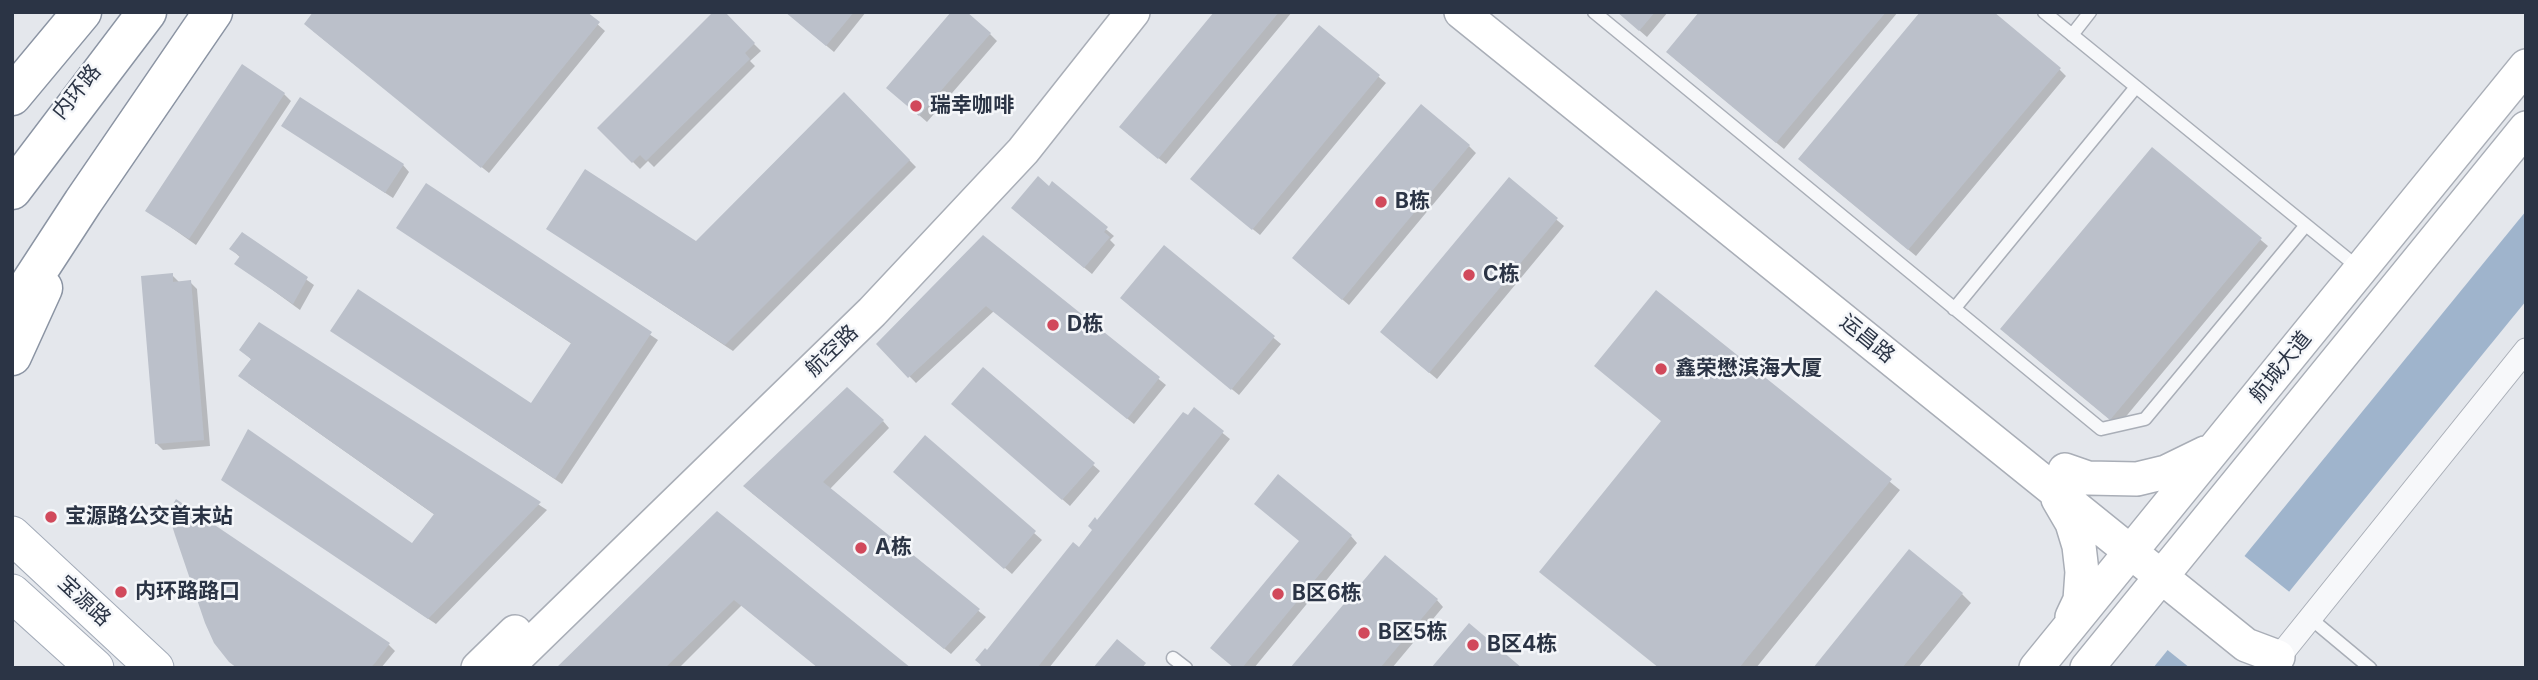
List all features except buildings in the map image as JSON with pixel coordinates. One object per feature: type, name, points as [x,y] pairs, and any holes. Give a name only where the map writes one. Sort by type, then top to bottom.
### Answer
[{"type":"highway","points":[[12,96],[82,12]]},
{"type":"highway","points":[[12,190],[145,12]]},
{"type":"highway","points":[[12,311],[213,12]]},
{"type":"highway","points":[[12,356],[83,202]]},
{"type":"main road","name":"宝源路","points":[[12,536],[155,668]]},
{"type":"main road","name":"宝源路","points":[[12,593],[95,668]]},
{"type":"street","name":"内环路","points":[[12,171],[145,12]]},
{"type":"street","name":"航空路","points":[[478,668],[866,288],[1005,137],[1105,12]]},
{"type":"street","name":"航空路","points":[[506,668],[872,312],[1023,151],[1133,12]]},
{"type":"street","name":"运昌路","points":[[1461,12],[2056,476]]},
{"type":"street","name":"运昌路","points":[[1496,12],[2253,636],[2280,664]]},
{"type":"street","name":"航城大道","points":[[2036,668],[2526,66]]},
{"type":"street","name":"航城大道","points":[[2087,668],[2180,577],[2526,128]]},
{"type":"street","points":[[2280,664],[2310,618],[2526,350]]},
{"type":"street","points":[[2067,629],[2080,600],[2082,572],[2079,546],[2056,476],[2137,479],[2192,461],[2216,446]]},
{"type":"lane","points":[[1594,12],[2101,429],[2145,419],[2306,225]]},
{"type":"lane","points":[[2044,12],[2360,269]]},
{"type":"lane","points":[[2072,35],[2090,12]]},
{"type":"lane","points":[[1954,309],[2136,87]]},
{"type":"lane","points":[[2310,618],[2370,668]]},
{"type":"lane","points":[[1173,658],[1186,668]]},
{"type":"water","points":[[2526,211],[2526,301],[2227,668],[2153,668]]},
{"type":"pier","points":[[2242,554],[2292,594],[2232,668],[2190,668],[2165,648]]},
{"type":"place","name":"瑞幸咖啡","points":[[916,106]]},
{"type":"place","name":"B栋","points":[[1381,202]]},
{"type":"place","name":"C栋","points":[[1469,275]]},
{"type":"place","name":"D栋","points":[[1053,325]]},
{"type":"place","name":"鑫荣懋滨海大厦","points":[[1661,369]]},
{"type":"place","name":"宝源路公交首末站","points":[[51,517]]},
{"type":"place","name":"A栋","points":[[861,548]]},
{"type":"place","name":"内环路路口","points":[[121,592]]},
{"type":"place","name":"B区6栋","points":[[1278,594]]},
{"type":"place","name":"B区5栋","points":[[1364,633]]},
{"type":"place","name":"B区4栋","points":[[1473,645]]}]
